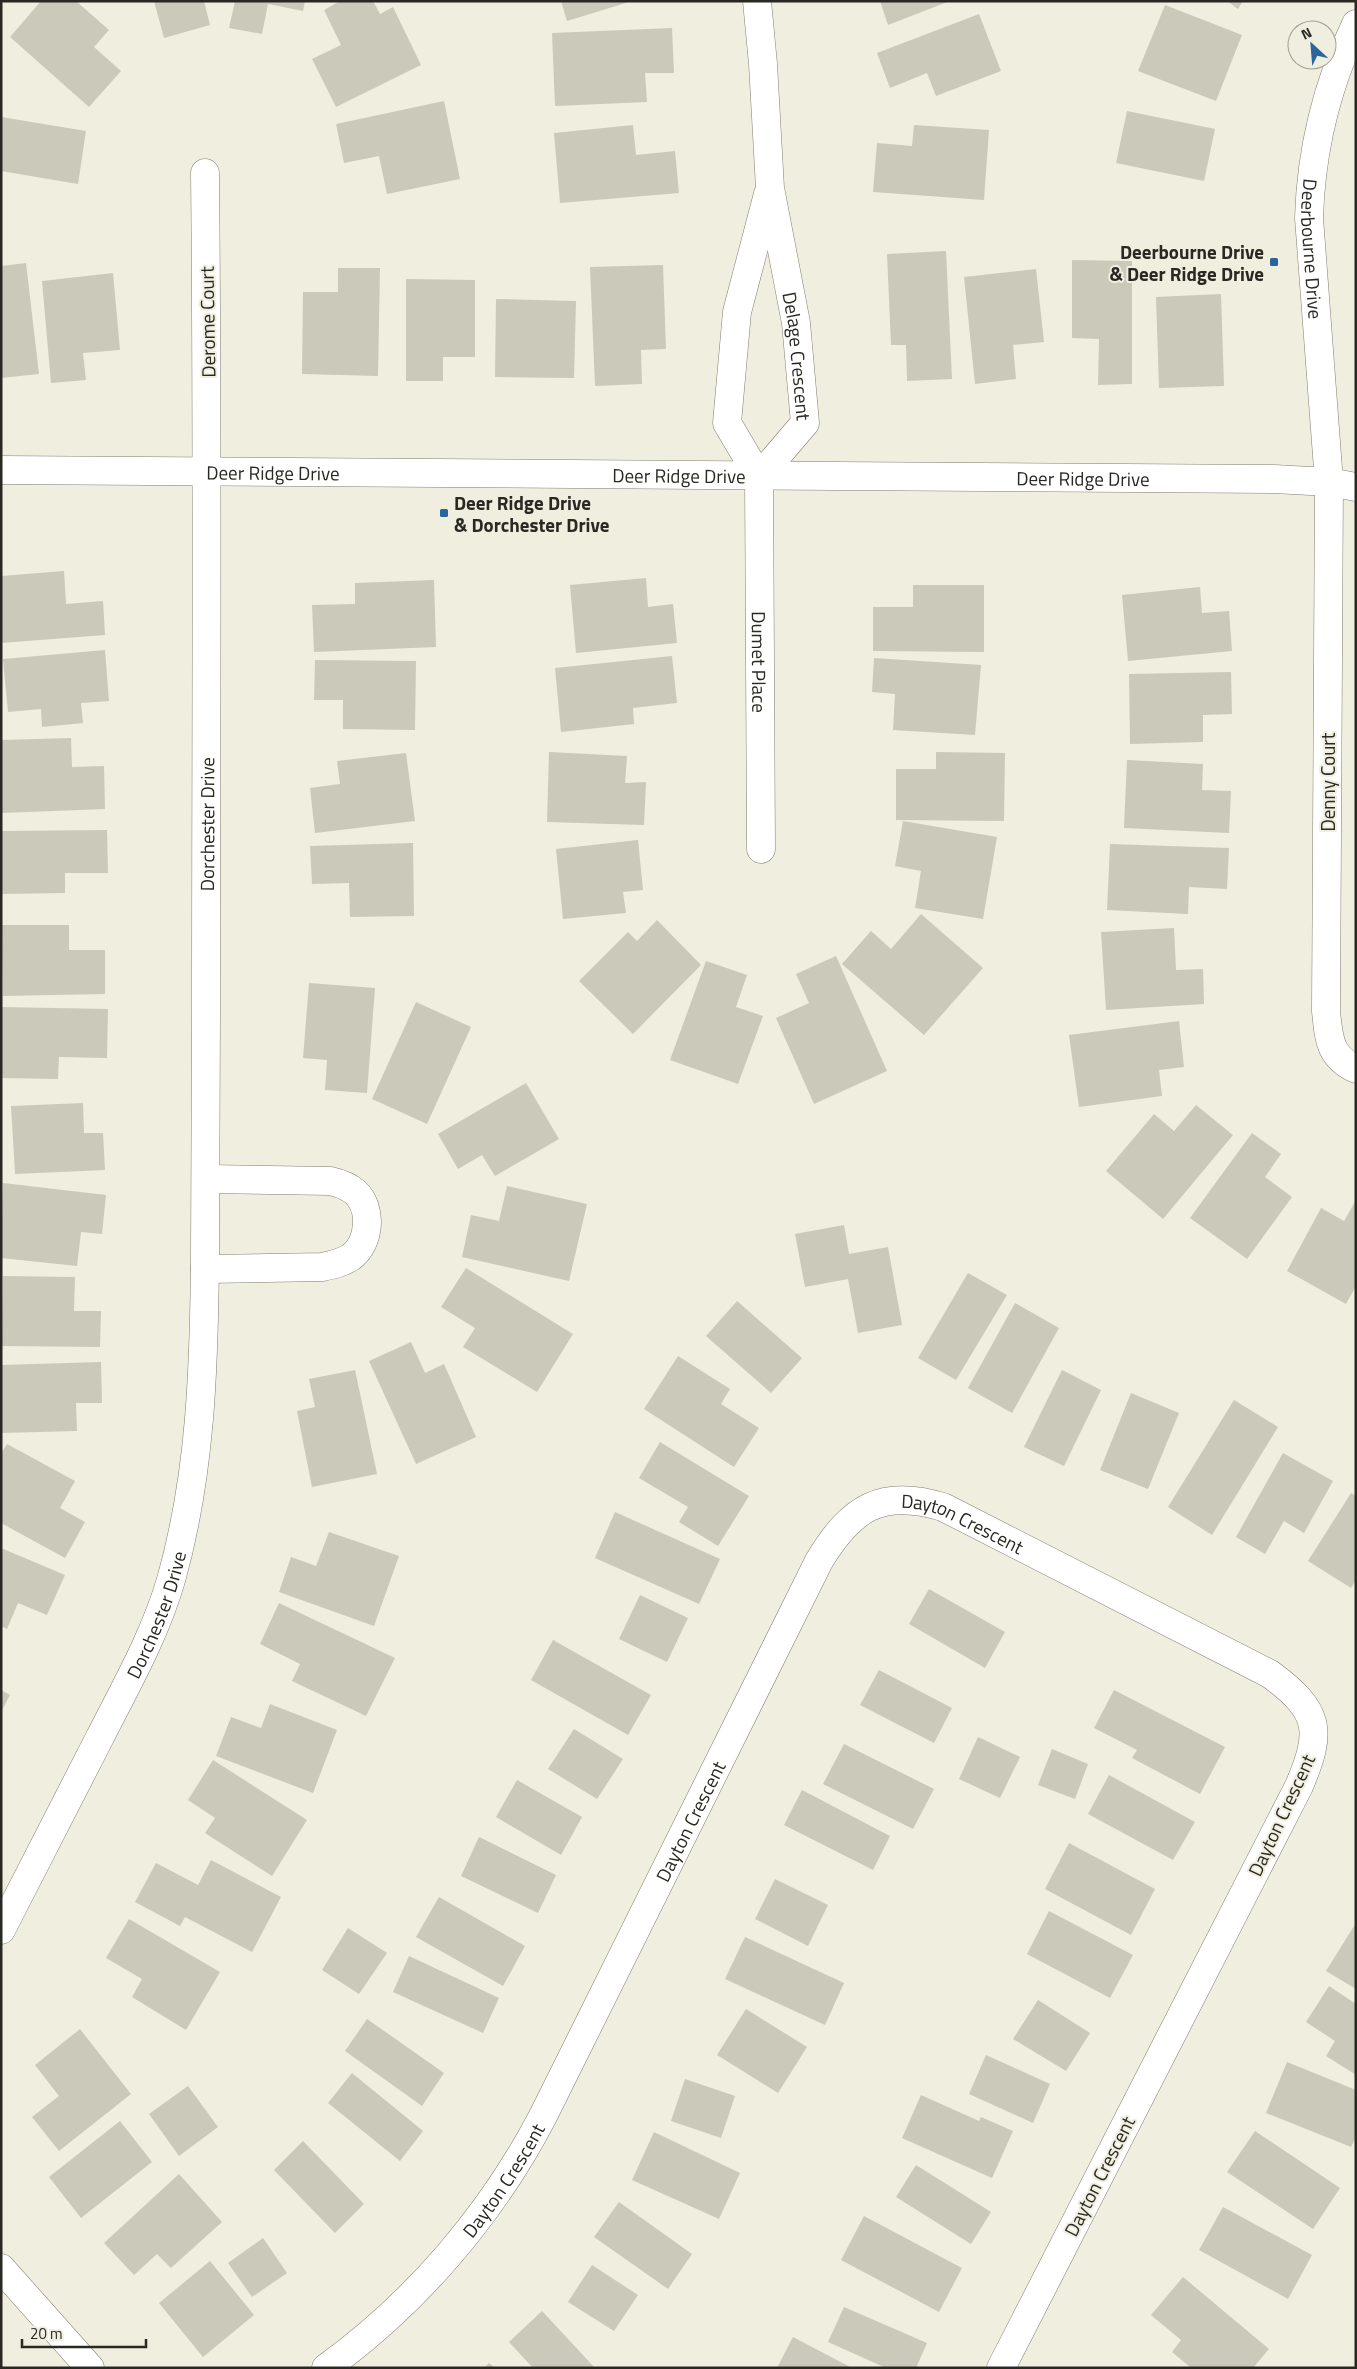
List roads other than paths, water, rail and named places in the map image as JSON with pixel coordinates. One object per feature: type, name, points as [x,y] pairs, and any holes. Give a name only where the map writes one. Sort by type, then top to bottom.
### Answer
[{"type":"street","name":"Delage Crescent","points":[[757,1],[763,64],[770,188],[796,323],[805,424],[759,477],[727,422],[737,312],[770,188]]},
{"type":"street","name":"Deerbourne Drive","points":[[1329,482],[1309,218],[1310,186],[1320,126],[1328,98],[1356,24]]},
{"type":"street","name":"Derome Court","points":[[206,173],[208,472]]},
{"type":"street","name":"Deer Ridge Drive","points":[[1,470],[759,477],[1274,479],[1329,482],[1356,487]]},
{"type":"street","name":"Dorchester Drive","points":[[1,1930],[127,1684],[154,1625],[170,1584],[191,1492],[198,1441],[203,1379],[205,1269],[208,472]]},
{"type":"street","name":"Dumet Place","points":[[759,477],[760,849]]},
{"type":"street","name":"Denny Court","points":[[1329,482],[1326,1011],[1332,1047],[1342,1062],[1356,1069]]},
{"type":"street","points":[[205,1269],[322,1267],[337,1264],[351,1257],[359,1249],[364,1239],[367,1224],[362,1201],[355,1192],[343,1184],[330,1181],[206,1179]]},
{"type":"street","name":"Dayton Crescent","points":[[326,2368],[385,2321],[414,2292],[475,2222],[512,2171],[548,2107],[830,1542],[844,1526],[872,1505],[889,1500],[908,1499],[942,1507],[1270,1674],[1298,1698],[1310,1714],[1314,1726],[1312,1755],[1299,1786],[1001,2368]]},
{"type":"street","points":[[1,2268],[90,2368]]},
{"type":"place","name":"Deerbourne Drive & Deer Ridge Drive","points":[[1274,262]]},
{"type":"place","name":"Deer Ridge Drive & Dorchester Drive","points":[[444,513]]}]
